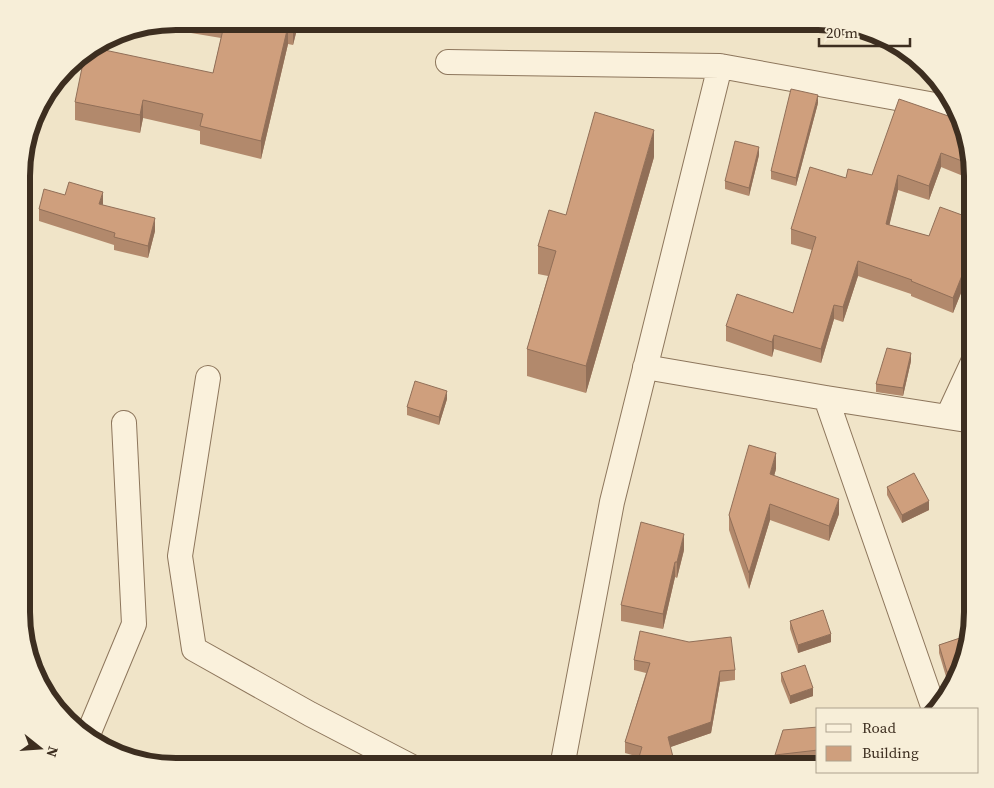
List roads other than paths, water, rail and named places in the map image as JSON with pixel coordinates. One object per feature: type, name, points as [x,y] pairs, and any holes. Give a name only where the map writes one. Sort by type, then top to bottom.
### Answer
[{"type":"street","points":[[448,62],[720,66],[947,107]]},
{"type":"street","points":[[564,758],[612,502],[720,66]]},
{"type":"street","points":[[645,367],[964,419]]},
{"type":"street","points":[[208,378],[180,556],[194,649],[310,714],[396,758]]},
{"type":"street","points":[[948,416],[964,381]]},
{"type":"street","points":[[826,398],[932,703]]},
{"type":"street","points":[[90,729],[134,624],[124,423]]}]
